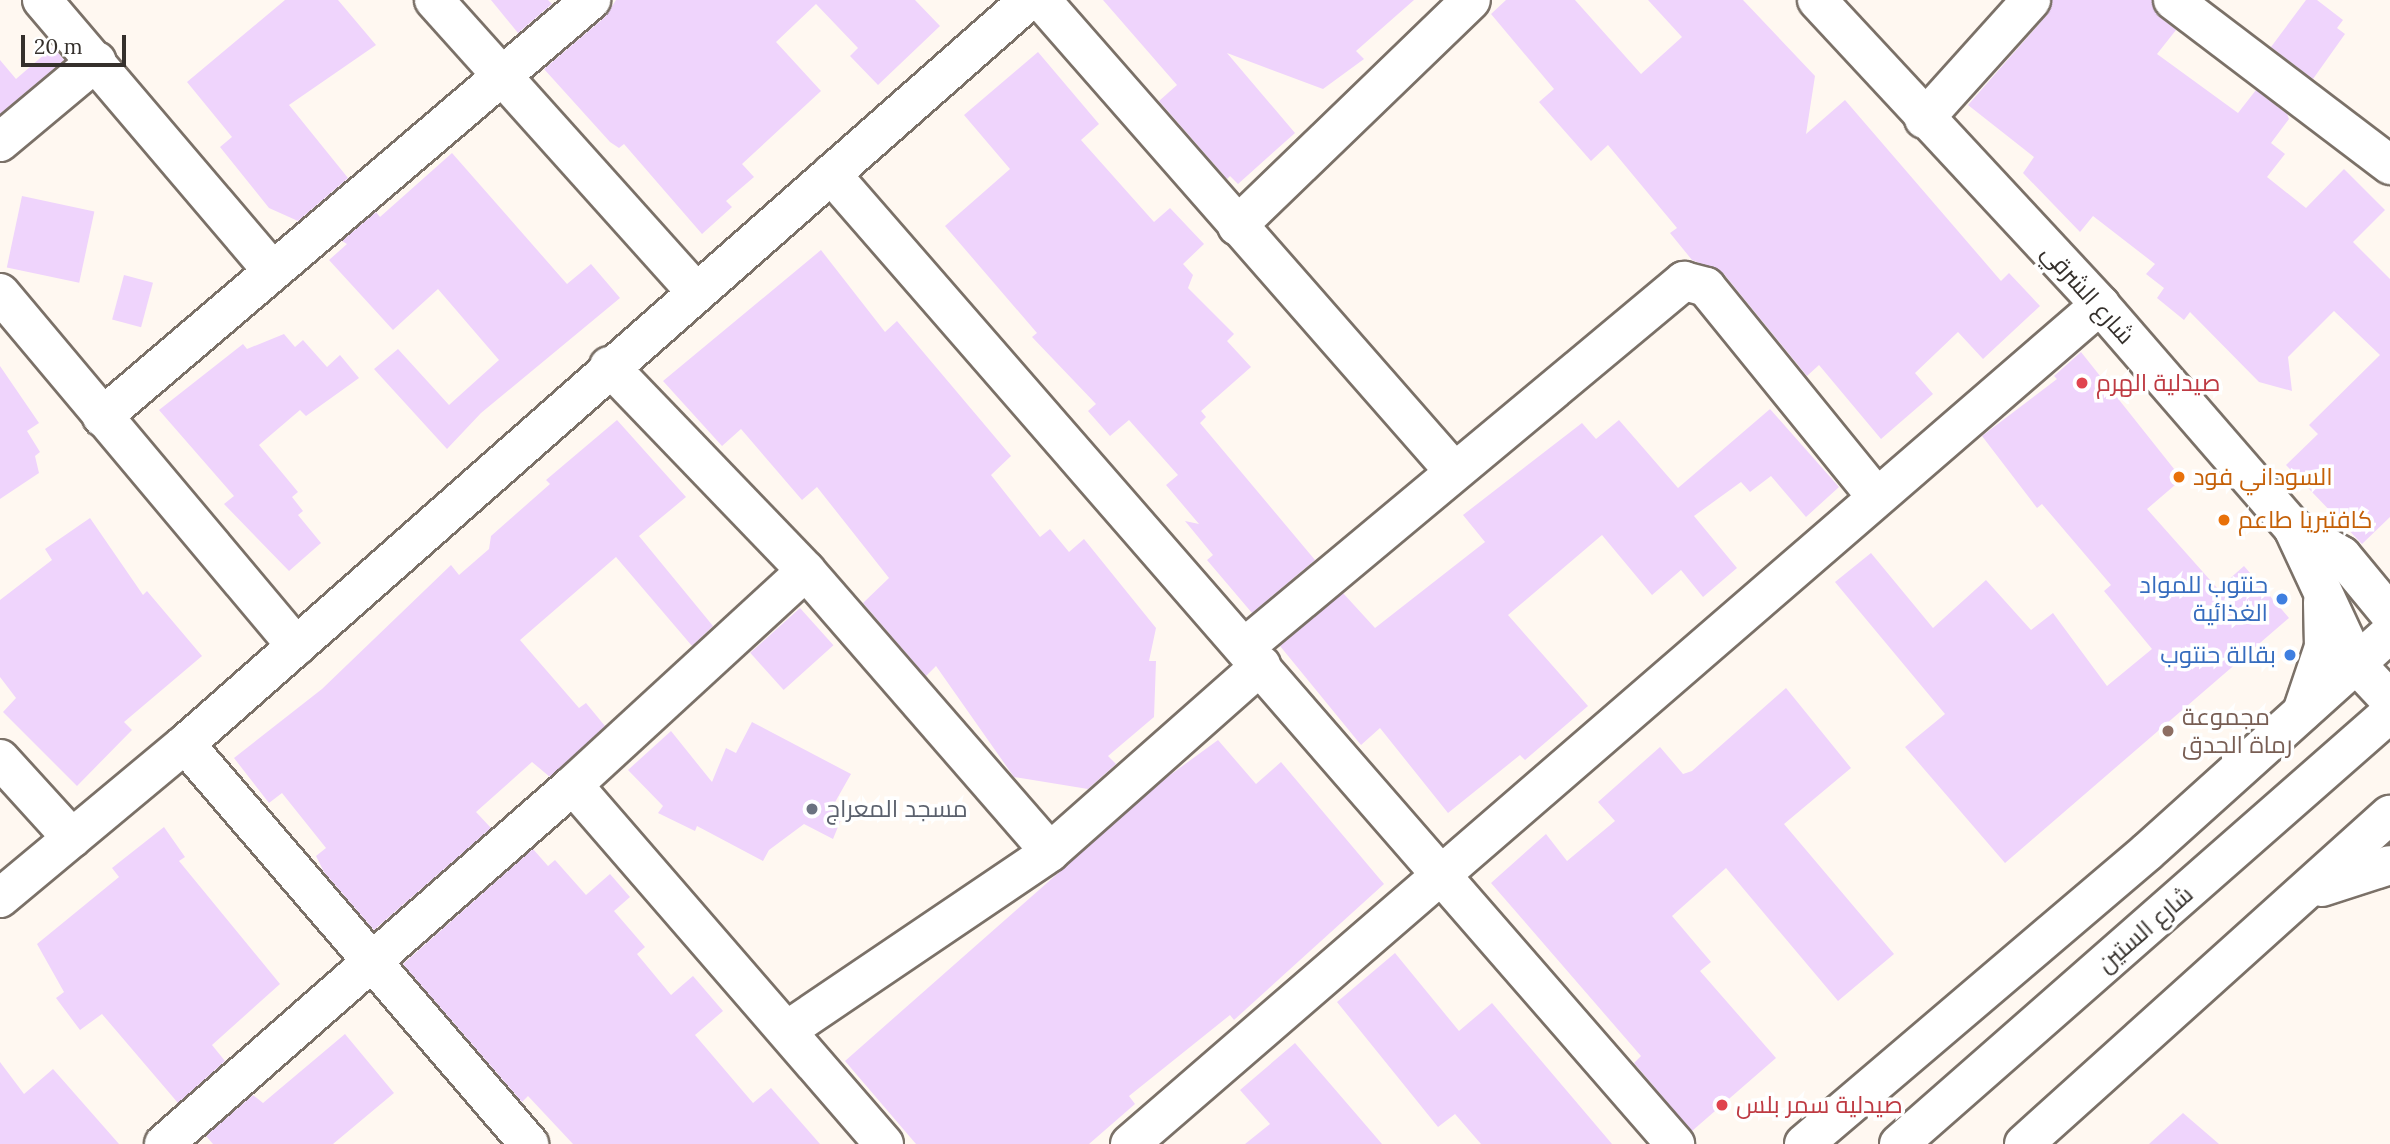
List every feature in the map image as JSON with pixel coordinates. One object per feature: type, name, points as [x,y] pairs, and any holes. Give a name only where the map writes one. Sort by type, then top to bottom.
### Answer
[{"type":"street","points":[[42,0],[97,61],[272,270]]},
{"type":"street","points":[[434,0],[694,290]]},
{"type":"street","points":[[102,417],[499,74],[591,0]]},
{"type":"street","points":[[0,898],[185,744],[694,290],[1029,0]]},
{"type":"street","points":[[1041,0],[1453,470]]},
{"type":"street","points":[[1237,226],[1471,0]]},
{"type":"street","name":"شارع الشرقي","points":[[1817,0],[1924,119],[2100,305],[2293,528],[2342,556],[2390,614]]},
{"type":"street","points":[[1924,119],[2031,0]]},
{"type":"street","points":[[2173,0],[2390,165]]},
{"type":"street","points":[[0,142],[97,61]]},
{"type":"street","points":[[831,174],[1253,656],[1437,876],[1675,1144]]},
{"type":"street","points":[[789,1030],[1050,852],[1253,656],[1453,470],[1684,281],[1696,282],[1706,287],[1876,496]]},
{"type":"street","points":[[0,293],[296,646]]},
{"type":"street","points":[[1130,1144],[2100,305]]},
{"type":"street","points":[[609,366],[806,571],[1050,852]]},
{"type":"street","points":[[2293,528],[2357,664],[2390,701]]},
{"type":"street","points":[[2342,556],[2390,577]]},
{"type":"street","points":[[164,1144],[573,785],[806,571]]},
{"type":"street","points":[[2302,714],[2324,647],[2322,589]]},
{"type":"street","points":[[1804,1144],[2302,714],[2390,633]]},
{"type":"street","name":"شارع الستين","points":[[1899,1144],[2390,713]]},
{"type":"street","points":[[185,744],[529,1144]]},
{"type":"street","points":[[0,759],[72,838]]},
{"type":"street","points":[[573,785],[789,1030],[884,1144]]},
{"type":"street","points":[[2024,1144],[2390,815]]},
{"type":"street","points":[[2298,899],[2339,879],[2390,865]]},
{"type":"building","points":[[285,0],[338,0],[376,45],[289,105],[348,178],[298,221],[269,208],[220,147],[232,137],[187,82]]},
{"type":"building","points":[[491,0],[548,0],[552,4],[518,33]]},
{"type":"building","points":[[616,0],[915,0],[940,26],[878,85],[850,56],[858,48],[816,4],[776,42],[821,91],[742,164],[754,177],[726,201],[732,207],[702,234],[624,144],[619,148],[610,142],[544,69],[605,17]]},
{"type":"building","points":[[1103,0],[1414,0],[1356,51],[1364,59],[1323,89],[1227,53],[1295,133],[1238,184],[1230,176],[1227,179],[1159,101],[1177,85]]},
{"type":"building","points":[[1506,0],[1575,0],[1641,74],[1682,37],[1648,0],[1743,0],[1815,76],[1806,134],[1845,100],[2001,281],[2009,273],[2040,306],[1983,359],[1958,332],[1915,373],[1933,394],[1881,439],[1819,365],[1807,376],[1723,273],[1692,260],[1670,233],[1677,228],[1608,145],[1591,161],[1539,102],[1554,89],[1491,14]]},
{"type":"building","points":[[2052,0],[2152,0],[2157,15],[2176,30],[2157,54],[2238,113],[2256,90],[2287,114],[2289,119],[2271,143],[2285,154],[2267,177],[2306,208],[2344,169],[2385,210],[2353,242],[2390,279],[2390,517],[2362,544],[2286,465],[2318,434],[2309,425],[2380,355],[2334,311],[2288,357],[2292,391],[2259,382],[2190,312],[2184,320],[2157,298],[2164,288],[2146,274],[2155,264],[2093,216],[2080,232],[2023,173],[2034,157],[1968,105],[2047,15]]},
{"type":"building","points":[[2306,0],[2317,0],[2343,20],[2337,28],[2345,34],[2313,79],[2271,47]]},
{"type":"building","points":[[53,47],[64,60],[0,114],[0,60],[16,79]]},
{"type":"building","points":[[1038,52],[1099,124],[1081,140],[1154,222],[1170,208],[1204,244],[1183,264],[1193,275],[1188,288],[1234,334],[1227,341],[1251,367],[1201,411],[1206,417],[1200,423],[1315,560],[1252,613],[1207,560],[1213,555],[1185,521],[1199,524],[1166,485],[1178,475],[1129,420],[1110,436],[1088,411],[1096,404],[1032,337],[1037,333],[945,226],[1010,169],[964,115]]},
{"type":"building","points":[[452,153],[567,284],[591,264],[620,298],[481,413],[447,449],[374,369],[398,349],[449,405],[499,360],[438,289],[393,330],[329,260],[347,244],[342,241],[376,212],[380,217]]},
{"type":"building","points":[[22,196],[94,211],[79,283],[7,267]]},
{"type":"building","points":[[821,250],[885,332],[897,321],[1011,456],[991,475],[1040,537],[1050,529],[1069,552],[1084,539],[1156,628],[1149,661],[1156,661],[1154,717],[1108,756],[1116,764],[1088,789],[1014,777],[936,666],[926,676],[863,603],[889,578],[817,487],[802,500],[741,429],[722,446],[663,381]]},
{"type":"building","points":[[124,275],[153,283],[141,327],[112,319]]},
{"type":"building","points":[[284,334],[295,347],[303,340],[327,367],[340,355],[359,378],[306,416],[300,410],[259,445],[298,492],[292,497],[303,511],[298,515],[321,543],[289,571],[224,504],[234,496],[159,410],[243,344],[247,349]]},
{"type":"building","points":[[2081,352],[2182,479],[2147,509],[2218,589],[2244,566],[2289,618],[2005,863],[1905,747],[1945,714],[1835,582],[1871,553],[1933,628],[1986,580],[2031,630],[2053,613],[2107,686],[2152,649],[2104,591],[2111,585],[2042,504],[2037,508],[1982,436],[2057,379],[2054,376]]},
{"type":"building","points":[[0,366],[39,423],[27,431],[40,452],[35,456],[39,473],[0,499]]},
{"type":"building","points":[[1770,409],[1839,487],[1806,517],[1771,476],[1750,492],[1741,482],[1694,516],[1737,568],[1703,597],[1681,570],[1652,595],[1602,535],[1508,615],[1588,706],[1525,760],[1520,755],[1448,813],[1380,728],[1361,745],[1280,646],[1343,593],[1375,628],[1485,542],[1463,515],[1582,423],[1596,439],[1619,420],[1678,488]]},
{"type":"building","points":[[617,420],[686,497],[639,536],[713,626],[692,646],[616,557],[520,640],[579,708],[586,703],[605,726],[550,777],[532,762],[476,812],[491,828],[374,930],[324,872],[316,856],[326,848],[282,793],[269,803],[234,758],[322,689],[451,565],[459,575],[489,549],[491,536],[550,484],[546,480]]},
{"type":"building","points":[[90,518],[143,595],[147,591],[202,656],[124,722],[132,730],[77,786],[3,712],[16,698],[0,677],[0,600],[52,560],[45,549]]},
{"type":"building","points":[[800,608],[833,645],[784,690],[750,653]]},
{"type":"building","points":[[1786,688],[1851,768],[1784,824],[1894,954],[1838,1001],[1726,868],[1672,916],[1711,962],[1700,971],[1776,1058],[1692,1131],[1634,1063],[1641,1056],[1491,883],[1546,834],[1567,861],[1615,821],[1598,802],[1660,747],[1683,774],[1692,771]]},
{"type":"building","points":[[752,722],[851,774],[834,804],[845,810],[833,839],[804,824],[769,850],[763,861],[697,826],[695,831],[658,813],[663,806],[628,770],[671,731],[712,782],[726,748],[736,753]]},
{"type":"building","points":[[1218,740],[1256,784],[1281,762],[1384,884],[1234,1020],[1230,1015],[1129,1096],[1135,1104],[1089,1144],[916,1144],[845,1061],[1166,778]]},
{"type":"building","points":[[164,827],[185,857],[179,861],[280,984],[212,1045],[225,1061],[178,1103],[102,1014],[80,1030],[56,998],[64,992],[37,944],[119,877],[112,868]]},
{"type":"building","points":[[533,849],[548,866],[555,860],[586,895],[610,874],[630,897],[614,911],[645,947],[637,954],[671,995],[693,976],[723,1011],[695,1035],[753,1103],[771,1088],[820,1144],[573,1144],[528,1096],[522,1102],[403,964]]},
{"type":"building","points":[[1395,953],[1459,1031],[1492,1003],[1612,1144],[1481,1144],[1455,1114],[1438,1127],[1337,1002]]},
{"type":"building","points":[[345,1034],[394,1093],[333,1144],[213,1144],[206,1136],[253,1095],[263,1103]]},
{"type":"building","points":[[1295,1043],[1382,1144],[1245,1144],[1270,1124],[1240,1090]]},
{"type":"building","points":[[0,1062],[24,1094],[53,1069],[119,1144],[0,1144]]},
{"type":"building","points":[[2183,1113],[2219,1144],[2149,1144]]},
{"type":"place","name":"صيدلية الهرم","points":[[2082,383]]},
{"type":"place","name":"السوداني فود","points":[[2179,477]]},
{"type":"place","name":"كافتيريا طاعم","points":[[2224,520]]},
{"type":"place","name":"حنتوب للمواد الغذائية","points":[[2282,599]]},
{"type":"place","name":"بقالة حنتوب","points":[[2290,655]]},
{"type":"place","name":"مجموعة رماة الحدق","points":[[2168,731]]},
{"type":"place","name":"مسجد المعراج","points":[[812,809]]},
{"type":"place","name":"صيدلية سمر بلس","points":[[1722,1105]]}]
